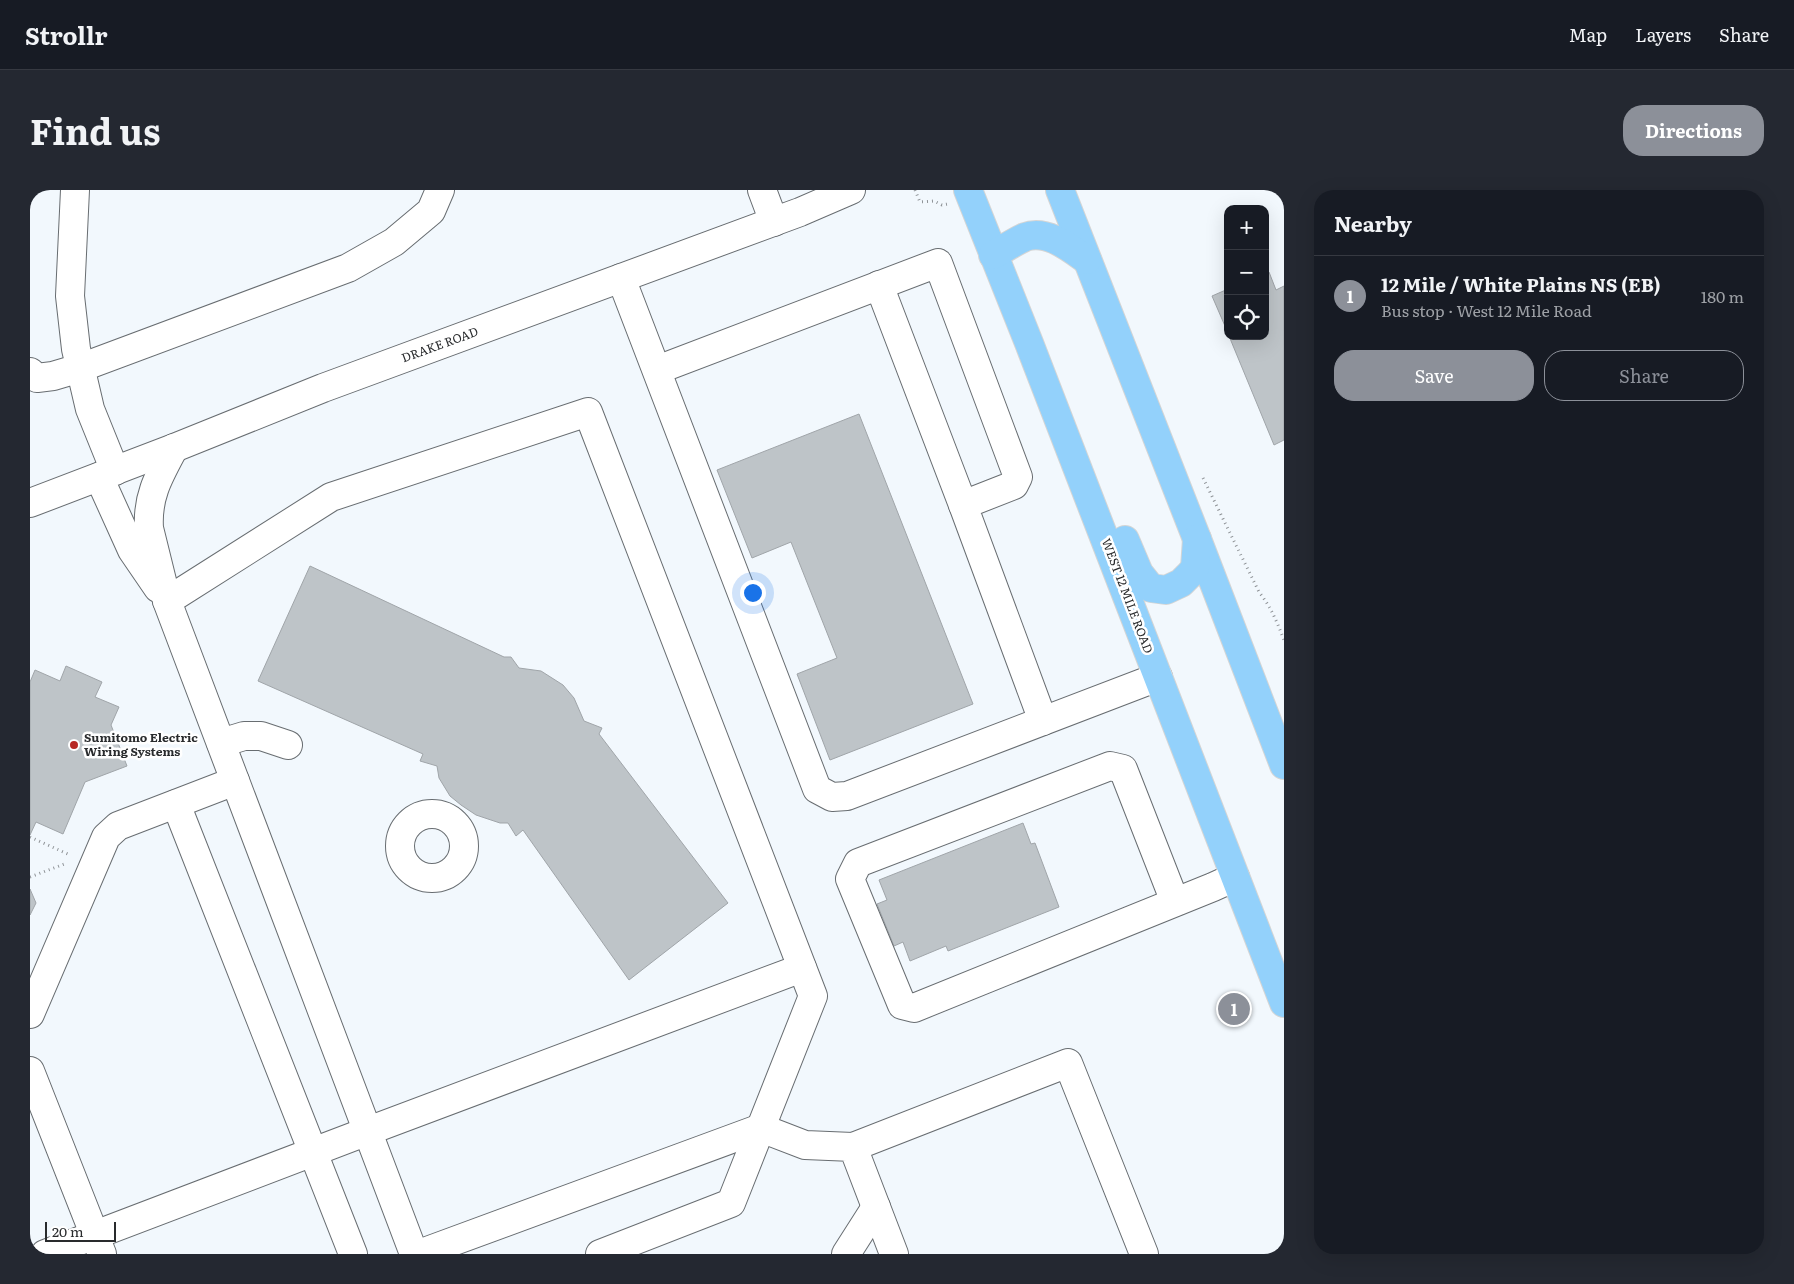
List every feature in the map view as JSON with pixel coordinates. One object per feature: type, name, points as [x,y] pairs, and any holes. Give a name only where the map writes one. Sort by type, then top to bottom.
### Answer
[{"type":"main road","name":"WEST 12 MILE ROAD","points":[[968,190],[1030,343],[1284,1003]]},
{"type":"main road","points":[[1060,190],[1198,539],[1284,765]]},
{"type":"main road","points":[[993,255],[1027,236],[1045,236],[1064,243],[1087,260]]},
{"type":"main road","points":[[1030,343],[1060,378],[1139,574],[1151,588],[1166,590],[1181,583],[1190,574],[1194,568],[1198,539]]},
{"type":"street","points":[[75,190],[70,296],[80,368],[107,474],[132,550],[167,601]]},
{"type":"street","points":[[30,372],[37,378],[53,376],[80,368],[348,268],[394,242],[430,211],[440,190]]},
{"type":"street","points":[[762,190],[774,222]]},
{"type":"street","name":"DRAKE ROAD","points":[[30,503],[323,388],[774,222],[851,190]]},
{"type":"street","points":[[657,370],[938,263],[1018,477],[1014,485],[963,504]]},
{"type":"street","points":[[621,278],[817,789],[832,797],[847,796],[1158,677]]},
{"type":"street","points":[[879,285],[963,504],[1043,721]]},
{"type":"street","points":[[167,601],[331,497],[588,412],[813,996],[731,1203],[600,1254]]},
{"type":"street","points":[[174,448],[154,486],[148,516],[149,528],[167,601],[414,1254]]},
{"type":"street","points":[[221,744],[244,736],[261,736],[288,745]]},
{"type":"street","points":[[1175,902],[1123,769],[1110,766],[858,863],[850,879],[902,1005],[914,1008],[1235,878]]},
{"type":"street","points":[[30,1014],[82,864],[118,826],[235,781]]},
{"type":"street","points":[[176,804],[353,1254]]},
{"type":"street","points":[[45,1254],[98,1244],[313,1151],[802,968]]},
{"type":"street","points":[[419,1254],[761,1128],[805,1145],[853,1147],[1068,1062],[1144,1254]]},
{"type":"street","points":[[30,1071],[98,1244]]},
{"type":"street","points":[[853,1147],[894,1254]]},
{"type":"street","points":[[846,1254],[876,1207]]},
{"type":"path","points":[[915,190],[920,202],[934,201],[942,205]]},
{"type":"path","points":[[30,836],[82,864]]},
{"type":"path","points":[[30,877],[82,864]]},
{"type":"building","points":[[1269,272],[1276,290],[1284,286],[1284,440],[1274,445],[1231,340],[1269,340]]},
{"type":"building","points":[[1224,291],[1224,324],[1212,296]]},
{"type":"building","points":[[859,414],[973,704],[830,760],[797,674],[837,658],[791,542],[752,558],[717,470]]},
{"type":"building","points":[[310,566],[504,657],[511,657],[519,668],[541,671],[563,685],[574,698],[584,721],[602,728],[599,734],[728,903],[629,980],[523,830],[516,836],[508,823],[500,823],[476,815],[461,805],[450,796],[439,778],[437,766],[420,761],[423,754],[258,681]]},
{"type":"building","name":"Sumitomo Electric Wiring Systems","points":[[66,666],[102,682],[95,697],[119,707],[111,725],[127,766],[85,782],[63,834],[36,822],[30,835],[30,682],[35,670],[60,681]]},
{"type":"building","points":[[1023,823],[1031,844],[1035,843],[1059,907],[948,951],[946,946],[910,961],[903,942],[894,946],[877,904],[887,900],[879,880]]},
{"type":"building","points":[[30,889],[36,903],[30,915]]},
{"type":"place","name":"Sumitomo Electric Wiring Systems","points":[[74,745]]},
{"type":"place","name":"12 Mile / White Plains NS (EB)","points":[[1234,1009]]}]
